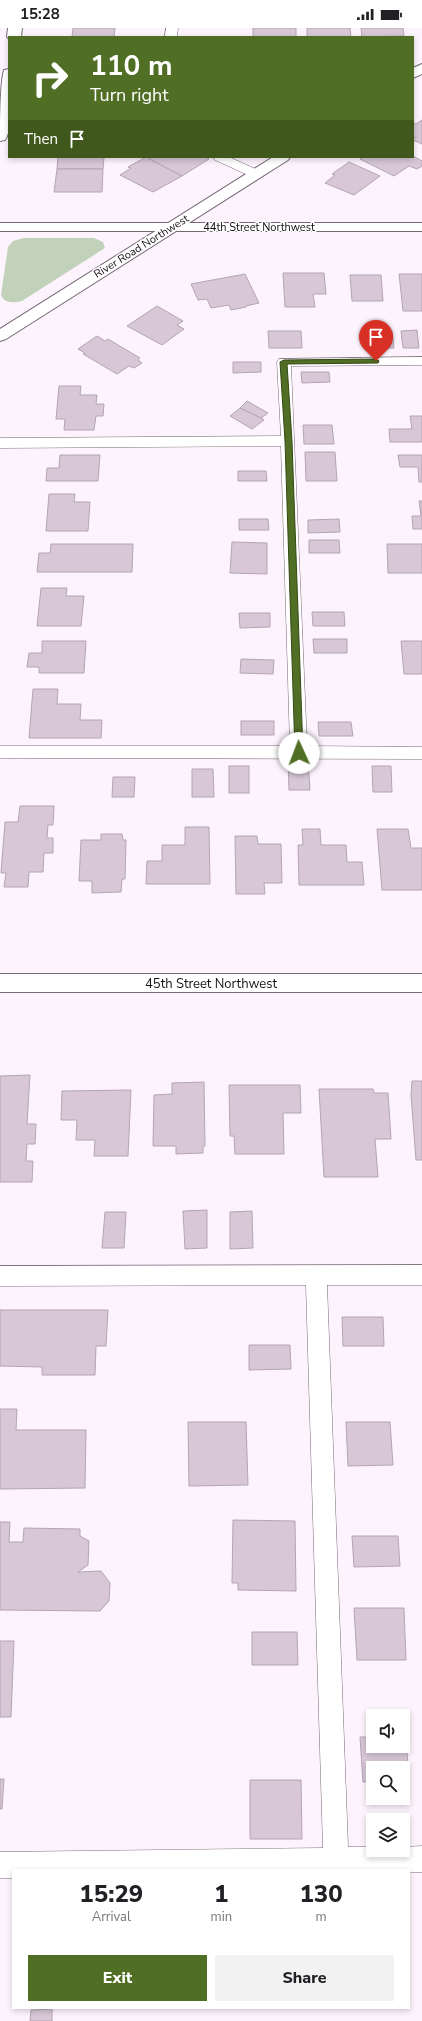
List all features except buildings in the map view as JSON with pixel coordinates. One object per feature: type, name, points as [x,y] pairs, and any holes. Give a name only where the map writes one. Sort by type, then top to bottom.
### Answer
[{"type":"street","points":[[0,137],[8,80]]},
{"type":"street","name":"River Road Northwest","points":[[0,336],[280,158]]},
{"type":"street","name":"44th Street Northwest","points":[[0,227],[422,227]]},
{"type":"street","name":"45th Street Northwest","points":[[0,983],[422,983]]},
{"type":"lane","points":[[221,158],[256,174]]},
{"type":"lane","points":[[299,753],[284,362],[422,361]]},
{"type":"lane","points":[[0,443],[288,441]]},
{"type":"lane","points":[[0,752],[422,753]]},
{"type":"lane","points":[[316,1275],[336,1860]]},
{"type":"lane","points":[[0,1276],[422,1275]]},
{"type":"lane","points":[[0,1865],[422,1859]]},
{"type":"green space","points":[[24,238],[94,238],[103,242],[105,248],[22,301],[10,302],[5,300],[1,295],[8,247],[13,241]]},
{"type":"route","points":[[299,753],[284,362],[376,361]]}]
